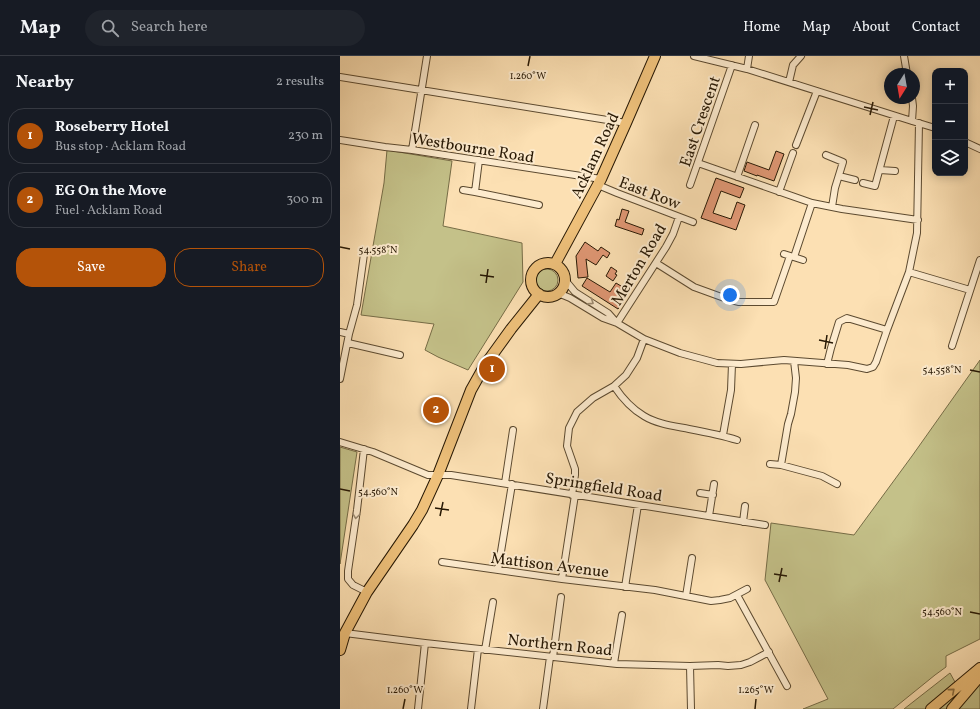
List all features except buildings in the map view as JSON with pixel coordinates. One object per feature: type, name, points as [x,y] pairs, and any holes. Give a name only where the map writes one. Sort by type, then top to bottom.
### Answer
[{"type":"main road","name":"Acklam Road","points":[[555,264],[600,182],[655,56]]},
{"type":"main road","points":[[544,263],[555,264],[564,275],[564,285],[561,290],[553,296],[543,296],[539,294],[532,285],[532,274],[535,269],[544,263]]},
{"type":"main road","points":[[340,650],[345,633],[367,592],[415,521],[428,497],[469,394],[485,365],[510,329],[539,294]]},
{"type":"main road","points":[[931,709],[980,668]]},
{"type":"main road","points":[[952,709],[980,676]]},
{"type":"street","points":[[412,150],[427,56]]},
{"type":"street","points":[[694,56],[747,69],[932,127]]},
{"type":"street","points":[[747,69],[750,56]]},
{"type":"street","points":[[789,82],[793,65],[801,56]]},
{"type":"street","points":[[904,56],[906,68]]},
{"type":"street","name":"East Crescent","points":[[690,185],[732,65]]},
{"type":"street","points":[[340,77],[626,124]]},
{"type":"street","points":[[796,145],[817,91]]},
{"type":"street","points":[[912,121],[913,104]]},
{"type":"street","points":[[863,183],[876,186],[894,116]]},
{"type":"street","points":[[558,293],[570,298],[603,318],[617,323],[644,339],[680,353],[717,363],[741,364],[784,360],[848,365],[867,369],[873,366],[876,362],[909,272],[917,233],[918,220],[917,186],[919,123]]},
{"type":"street","points":[[737,177],[755,125]]},
{"type":"street","name":"Westbourne Road","points":[[340,142],[412,150],[480,160],[600,182]]},
{"type":"street","points":[[968,143],[980,149]]},
{"type":"street","points":[[779,192],[793,153]]},
{"type":"street","points":[[826,156],[843,162],[835,188],[832,207]]},
{"type":"street","points":[[475,192],[480,160]]},
{"type":"street","points":[[698,163],[812,203],[918,220]]},
{"type":"street","points":[[880,170],[894,171]]},
{"type":"street","points":[[839,176],[855,180]]},
{"type":"street","name":"East Row","points":[[600,182],[617,194],[693,222]]},
{"type":"street","points":[[463,190],[539,205]]},
{"type":"street","points":[[656,263],[694,287],[721,297],[739,302],[774,302],[789,256],[812,203]]},
{"type":"street","name":"Merton Road","points":[[617,323],[673,234],[679,217]]},
{"type":"street","points":[[340,379],[349,334],[357,305],[364,254]]},
{"type":"street","points":[[789,256],[803,260]]},
{"type":"street","points":[[952,346],[980,260]]},
{"type":"street","points":[[909,272],[970,290]]},
{"type":"street","points":[[565,280],[576,292],[608,313],[617,323]]},
{"type":"street","points":[[827,364],[839,322],[847,318],[887,330]]},
{"type":"street","points":[[340,332],[349,334]]},
{"type":"street","points":[[562,579],[576,475],[566,446],[569,428],[577,412],[593,398],[614,386],[626,375],[637,358],[644,339]]},
{"type":"street","points":[[348,343],[400,355]]},
{"type":"street","points":[[781,465],[795,392],[796,378],[794,361]]},
{"type":"street","points":[[723,435],[731,390],[732,364]]},
{"type":"street","points":[[614,386],[620,396],[645,417],[666,425],[723,435],[737,440]]},
{"type":"street","points":[[498,570],[513,430]]},
{"type":"street","name":"Springfield Road","points":[[340,442],[364,449],[428,475],[451,475],[765,525]]},
{"type":"street","points":[[364,449],[348,579],[354,585],[367,592]]},
{"type":"street","points":[[770,464],[781,465],[822,476],[837,484]]},
{"type":"street","points":[[709,516],[714,484]]},
{"type":"street","points":[[700,493],[712,495]]},
{"type":"street","points":[[625,586],[638,505]]},
{"type":"street","points":[[743,522],[745,506]]},
{"type":"street","points":[[686,596],[692,558]]},
{"type":"street","name":"Mattison Avenue","points":[[442,562],[562,579],[655,590],[711,601],[730,598],[747,589]]},
{"type":"street","points":[[737,595],[787,686]]},
{"type":"street","points":[[543,709],[561,597]]},
{"type":"street","points":[[485,650],[493,602]]},
{"type":"street","points":[[614,663],[622,615]]},
{"type":"street","name":"Northern Road","points":[[345,633],[485,650],[614,663],[728,666],[741,665],[750,662],[769,652]]},
{"type":"street","points":[[418,709],[425,643]]},
{"type":"street","points":[[471,709],[478,649]]},
{"type":"street","points":[[690,666],[691,709]]},
{"type":"shaded area","points":[[387,150],[452,161],[443,226],[522,243],[523,282],[468,370],[425,350],[434,324],[361,315],[384,183]]},
{"type":"shaded area","points":[[547,269],[551,270],[557,276],[557,284],[551,290],[547,291],[543,290],[537,284],[536,280],[537,276],[543,270]]},
{"type":"shaded area","points":[[980,360],[980,639],[946,656],[946,667],[893,709],[803,709],[828,699],[765,580],[771,523],[854,535]]},
{"type":"shaded area","points":[[340,447],[357,452],[340,564]]},
{"type":"shaded area","points":[[950,673],[955,682],[926,709],[904,709]]},
{"type":"shaded area","points":[[969,681],[947,709],[938,709]]},
{"type":"shaded area","points":[[980,681],[980,709],[955,709]]},
{"type":"place","name":"Roseberry Hotel","points":[[492,369]]},
{"type":"place","name":"EG On the Move","points":[[436,410]]}]
